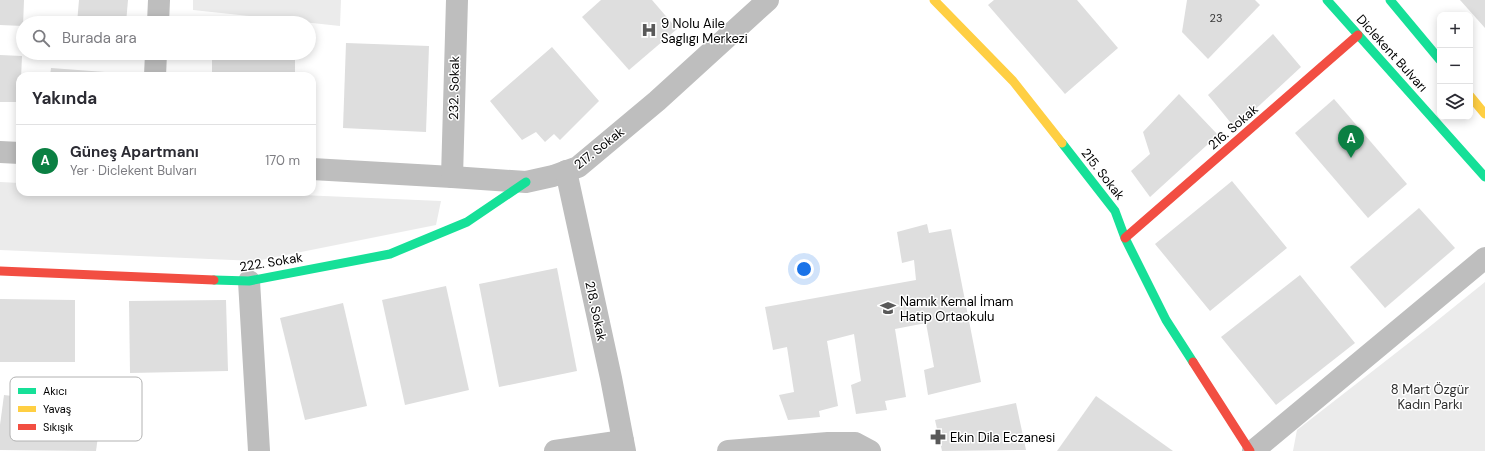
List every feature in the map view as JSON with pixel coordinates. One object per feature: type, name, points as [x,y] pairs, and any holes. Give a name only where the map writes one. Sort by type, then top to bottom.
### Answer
[{"type":"street","points":[[158,16],[159,0]]},
{"type":"street","name":"232. Sokak","points":[[452,177],[457,0]]},
{"type":"street","name":"217. Sokak","points":[[316,169],[526,182],[553,176],[578,167],[657,101],[768,0]]},
{"type":"street","name":"215. Sokak","points":[[934,0],[1013,81],[1115,211],[1125,238],[1166,320],[1251,451]]},
{"type":"street","name":"Diclekent Bulvarı","points":[[1327,0],[1485,177]]},
{"type":"street","points":[[1390,0],[1437,56]]},
{"type":"street","name":"216. Sokak","points":[[1125,238],[1358,35]]},
{"type":"street","points":[[155,72],[156,60]]},
{"type":"street","points":[[1473,100],[1485,114]]},
{"type":"street","points":[[0,152],[16,153]]},
{"type":"street","name":"218. Sokak","points":[[566,171],[611,378],[624,446]]},
{"type":"street","name":"222. Sokak","points":[[0,271],[249,281],[390,254],[467,222],[526,182]]},
{"type":"street","points":[[1251,451],[1485,258]]},
{"type":"street","points":[[249,281],[260,451]]},
{"type":"street","points":[[728,451],[828,443],[855,443],[870,451]]},
{"type":"street","points":[[555,451],[624,446]]},
{"type":"green space","points":[[193,0],[341,0],[340,26],[316,23],[316,16],[248,16],[193,10]]},
{"type":"green space","points":[[0,182],[16,183],[16,196],[316,196],[441,201],[436,225],[256,261],[0,250]]},
{"type":"green space","name":"8 Mart Özgür Kadın Parkı","points":[[1485,282],[1485,451],[1293,451],[1297,430]]},
{"type":"building","points":[[0,0],[24,0],[23,16],[16,16],[16,26],[0,25]]},
{"type":"building","points":[[79,0],[128,0],[127,16],[78,16]]},
{"type":"building","points":[[601,0],[652,0],[677,29],[629,70],[582,17]]},
{"type":"building","points":[[994,0],[1077,0],[1118,48],[1065,94],[988,5]]},
{"type":"building","points":[[1187,0],[1255,0],[1260,5],[1208,59],[1182,32]]},
{"type":"building","points":[[1460,0],[1485,0],[1485,28],[1473,15],[1473,12],[1471,12]]},
{"type":"building","points":[[1273,34],[1301,67],[1235,128],[1208,95]]},
{"type":"building","points":[[346,43],[429,46],[426,132],[343,128]]},
{"type":"building","points":[[552,47],[599,101],[560,140],[554,134],[545,142],[536,132],[522,140],[490,101]]},
{"type":"building","points":[[0,55],[16,56],[16,60],[22,60],[21,72],[16,72],[16,102],[0,102]]},
{"type":"building","points":[[212,60],[295,60],[295,72],[212,72]]},
{"type":"building","points":[[51,68],[105,72],[50,72]]},
{"type":"building","points":[[1179,94],[1218,135],[1150,197],[1131,171],[1150,154],[1143,132]]},
{"type":"building","points":[[1334,99],[1407,184],[1368,218],[1295,133]]},
{"type":"building","points":[[1232,181],[1287,248],[1210,311],[1155,244]]},
{"type":"building","points":[[1419,208],[1455,248],[1385,308],[1350,267]]},
{"type":"building","points":[[927,224],[929,233],[951,229],[981,382],[928,395],[924,370],[934,367],[926,323],[895,329],[906,397],[885,401],[887,410],[856,414],[851,385],[861,381],[854,334],[827,341],[838,406],[819,411],[820,417],[788,420],[779,395],[794,392],[787,347],[773,350],[765,307],[916,280],[914,260],[902,263],[897,232]]},
{"type":"building","points":[[557,268],[577,371],[499,387],[479,284]]},
{"type":"building","points":[[1300,275],[1355,343],[1276,405],[1221,337]]},
{"type":"building","points":[[446,286],[469,390],[405,405],[382,300]]},
{"type":"building","points":[[0,299],[75,300],[75,362],[0,362]]},
{"type":"building","points":[[226,300],[228,371],[130,373],[129,301]]},
{"type":"building","points":[[343,303],[367,406],[305,420],[280,318]]},
{"type":"building","points":[[4,395],[10,396],[10,441],[97,441],[96,451],[0,450],[0,425]]},
{"type":"building","points":[[1096,396],[1173,451],[1057,451]]},
{"type":"building","points":[[1016,403],[1026,450],[942,451],[935,420]]},
{"type":"traffic: fast","points":[[1327,0],[1485,177]]},
{"type":"traffic: fast","points":[[1390,0],[1437,56]]},
{"type":"traffic: fast","points":[[1062,143],[1115,211],[1125,238],[1166,320],[1193,362]]},
{"type":"traffic: fast","points":[[214,280],[249,281],[390,254],[467,222],[526,182]]},
{"type":"traffic: slow","points":[[934,0],[1013,81],[1062,143]]},
{"type":"traffic: slow","points":[[1473,100],[1485,114]]},
{"type":"traffic: jam","points":[[1125,238],[1358,35]]},
{"type":"traffic: jam","points":[[0,271],[214,280]]},
{"type":"traffic: jam","points":[[1193,362],[1250,451]]},
{"type":"place","name":"9 Nolu Aile Saglıgı Merkezi","points":[[649,30]]},
{"type":"place","name":"Güneş Apartmanı","points":[[1351,158]]},
{"type":"place","name":"Namık Kemal İmam Hatip Ortaokulu","points":[[888,308]]},
{"type":"place","name":"Ekin Dila Eczanesi","points":[[938,437]]}]
